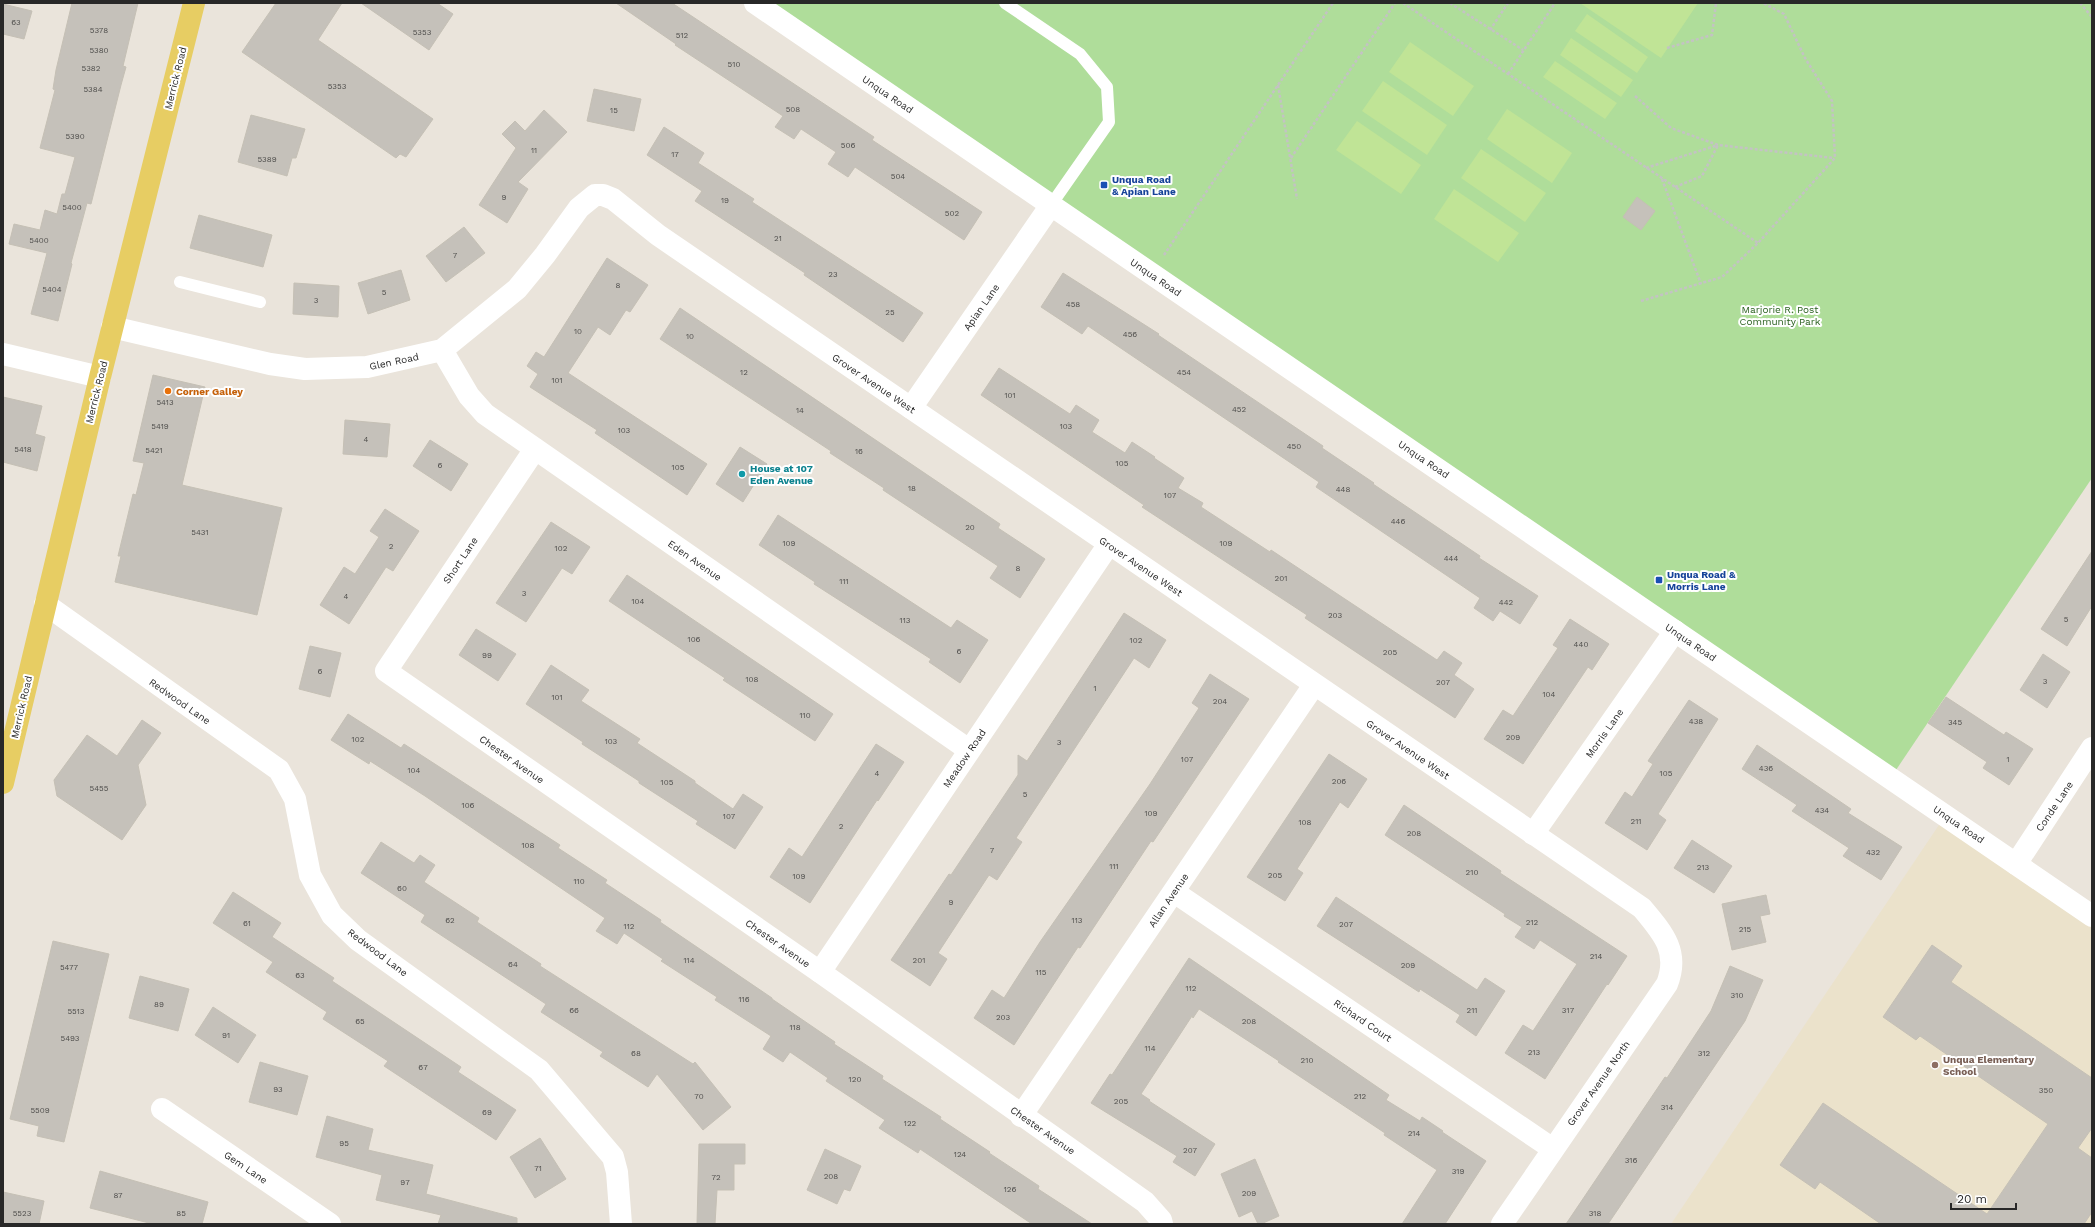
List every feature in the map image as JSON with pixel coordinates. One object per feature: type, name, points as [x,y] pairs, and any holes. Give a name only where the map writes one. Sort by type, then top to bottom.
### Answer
[{"type":"main road","name":"Merrick Road","points":[[3,783],[112,327],[194,3]]},
{"type":"street","name":"Unqua Road","points":[[755,3],[2092,916]]},
{"type":"street","name":"Glen Road","points":[[112,327],[270,364],[305,369],[367,367],[442,350],[517,289],[545,255],[579,208],[589,199],[595,195],[604,195],[613,199]]},
{"type":"street","name":"Grover Avenue West","points":[[613,199],[658,235],[1642,908],[1665,936]]},
{"type":"street","name":"Apian Lane","points":[[911,408],[1051,205]]},
{"type":"street","name":"Eden Avenue","points":[[442,350],[469,396],[485,414],[970,750]]},
{"type":"street","points":[[3,354],[100,377]]},
{"type":"street","name":"Short Lane","points":[[386,672],[535,449]]},
{"type":"street","name":"Meadow Road","points":[[820,972],[1109,544]]},
{"type":"street","name":"Redwood Lane","points":[[45,604],[279,770],[294,799],[310,875],[332,915],[358,940],[539,1070],[613,1157],[617,1172],[621,1224]]},
{"type":"street","name":"Morris Lane","points":[[1533,834],[1675,631]]},
{"type":"street","name":"Chester Avenue","points":[[386,672],[820,972],[1021,1116],[1145,1202],[1161,1220],[1162,1224]]},
{"type":"street","name":"Allan Avenue","points":[[1021,1116],[1314,685]]},
{"type":"street","name":"Conde Lane","points":[[2016,864],[2092,748]]},
{"type":"street","name":"Richard Court","points":[[1174,892],[1553,1149]]},
{"type":"street","name":"Grover Avenue North","points":[[1502,1224],[1667,984],[1671,973],[1672,959],[1665,936]]},
{"type":"street","name":"Gem Lane","points":[[162,1109],[330,1224]]},
{"type":"lane","points":[[1005,3],[1080,54],[1107,87],[1109,122],[1051,205]]},
{"type":"lane","points":[[180,282],[260,302]]},
{"type":"path","points":[[1152,274],[1333,3]]},
{"type":"path","points":[[1292,158],[1395,3]]},
{"type":"path","points":[[1403,3],[1758,243]]},
{"type":"path","points":[[1450,3],[1523,50]]},
{"type":"path","points":[[1490,30],[1508,3]]},
{"type":"path","points":[[1508,74],[1555,3]]},
{"type":"path","points":[[1667,48],[1712,35],[1716,3]]},
{"type":"path","points":[[1641,301],[1722,277],[1758,243],[1835,158],[1832,101],[1805,58],[1784,14],[1763,3]]},
{"type":"path","points":[[2080,3],[2092,17]]},
{"type":"path","points":[[1278,84],[1292,158],[1297,198]]},
{"type":"path","points":[[1635,96],[1671,128],[1718,145],[1835,158]]},
{"type":"path","points":[[1646,168],[1718,145]]},
{"type":"path","points":[[1675,187],[1702,176],[1718,145]]},
{"type":"path","points":[[1661,178],[1701,284]]},
{"type":"shaded area","name":"Unqua Elementary School","points":[[1951,807],[2092,906],[2092,1224],[1671,1224]]},
{"type":"green space","name":"Marjorie R. Post Community Park","points":[[770,3],[2092,3],[2092,478],[1896,770]]},
{"type":"green space","points":[[1580,3],[1698,3],[1661,58]]},
{"type":"green space","points":[[1587,14],[1648,57],[1637,73],[1575,31]]},
{"type":"green space","points":[[1571,38],[1633,80],[1621,97],[1560,55]]},
{"type":"green space","points":[[1410,42],[1474,86],[1453,116],[1389,72]]},
{"type":"green space","points":[[1555,61],[1617,103],[1605,119],[1543,77]]},
{"type":"green space","points":[[1383,81],[1447,125],[1427,155],[1362,111]]},
{"type":"green space","points":[[1507,109],[1572,153],[1552,183],[1487,139]]},
{"type":"green space","points":[[1357,121],[1421,165],[1401,194],[1336,150]]},
{"type":"green space","points":[[1481,149],[1546,193],[1525,222],[1461,178]]},
{"type":"green space","points":[[1454,189],[1519,233],[1498,262],[1434,219]]},
{"type":"building","points":[[72,3],[138,3],[123,66],[126,67],[91,204],[87,203],[71,263],[58,321],[31,314],[47,253],[9,244],[14,224],[40,230],[45,210],[57,214],[62,194],[65,194],[75,157],[40,148],[55,90],[53,89],[56,70]]},
{"type":"building","points":[[276,3],[342,3],[318,40],[433,119],[406,157],[400,154],[396,158],[242,52]]},
{"type":"building","points":[[361,3],[437,3],[453,14],[429,50]]},
{"type":"building","points":[[616,3],[672,3],[874,137],[872,140],[982,212],[964,240],[855,167],[848,177],[828,164],[836,152],[801,129],[794,139],[775,127],[783,116],[675,45],[676,44]]},
{"type":"building","points":[[3,4],[32,11],[24,39],[3,34]]},
{"type":"building","points":[[594,89],[641,99],[634,131],[587,121]]},
{"type":"building","points":[[544,110],[567,132],[518,182],[528,189],[507,223],[479,205],[516,148],[502,134],[515,121],[525,131]]},
{"type":"building","points":[[251,115],[305,129],[296,158],[292,158],[287,176],[238,162]]},
{"type":"building","points":[[664,127],[704,153],[698,163],[754,199],[752,202],[923,313],[903,342],[804,275],[805,273],[695,201],[702,191],[647,155]]},
{"type":"building","points":[[1637,197],[1655,211],[1641,230],[1623,217]]},
{"type":"building","points":[[199,215],[272,235],[263,267],[190,248]]},
{"type":"building","points":[[464,227],[485,253],[446,282],[426,256]]},
{"type":"building","points":[[607,258],[648,285],[630,312],[626,310],[610,335],[598,327],[568,373],[707,464],[687,495],[595,433],[597,430],[530,387],[538,374],[527,366],[536,352],[544,357]]},
{"type":"building","points":[[401,270],[410,300],[368,314],[358,283]]},
{"type":"building","points":[[1063,273],[1159,334],[1158,335],[1323,446],[1322,448],[1374,483],[1373,484],[1480,556],[1479,558],[1538,596],[1520,624],[1500,611],[1493,621],[1474,608],[1480,598],[1316,487],[1319,482],[1088,326],[1082,334],[1041,307]]},
{"type":"building","points":[[294,283],[339,286],[338,317],[293,314]]},
{"type":"building","points":[[680,308],[1000,524],[998,528],[1045,559],[1020,598],[990,578],[998,566],[883,490],[884,488],[830,453],[831,451],[660,339]]},
{"type":"building","points":[[999,368],[1070,414],[1076,405],[1099,420],[1092,432],[1125,453],[1132,442],[1155,457],[1154,458],[1184,478],[1178,488],[1203,503],[1201,507],[1270,552],[1271,550],[1437,660],[1444,651],[1462,663],[1454,675],[1474,689],[1455,718],[1305,618],[1307,615],[1142,507],[1144,505],[981,395]]},
{"type":"building","points":[[153,375],[205,387],[182,485],[282,508],[257,615],[115,582],[121,556],[118,556],[133,494],[136,495],[144,463],[133,461]]},
{"type":"building","points":[[3,397],[42,406],[35,434],[45,437],[37,471],[3,462]]},
{"type":"building","points":[[345,420],[390,424],[387,457],[343,454]]},
{"type":"building","points":[[430,440],[468,464],[451,491],[413,466]]},
{"type":"building","name":"House at 107 Eden Avenue","points":[[740,447],[767,464],[743,502],[716,484]]},
{"type":"building","points":[[385,509],[419,531],[393,571],[386,567],[349,624],[320,605],[344,567],[355,574],[379,537],[370,531]]},
{"type":"building","points":[[778,515],[951,628],[957,620],[988,640],[960,683],[929,662],[931,659],[814,584],[815,582],[759,545]]},
{"type":"building","points":[[551,522],[590,547],[572,574],[562,568],[526,622],[496,603]]},
{"type":"building","points":[[2092,551],[2092,606],[2067,646],[2041,629]]},
{"type":"building","points":[[627,575],[833,714],[815,741],[723,680],[725,678],[609,601]]},
{"type":"building","points":[[1124,613],[1166,640],[1149,668],[1134,658],[1016,838],[1022,842],[997,880],[989,875],[938,953],[947,959],[930,986],[891,960],[949,874],[951,875],[1018,775],[1018,755],[1027,761]]},
{"type":"building","points":[[1570,619],[1609,644],[1592,670],[1588,667],[1523,764],[1484,739],[1503,710],[1513,716],[1558,648],[1553,645]]},
{"type":"building","points":[[476,629],[516,654],[498,681],[459,655]]},
{"type":"building","points":[[310,646],[341,653],[330,697],[299,689]]},
{"type":"building","points":[[2043,654],[2070,672],[2047,708],[2020,690]]},
{"type":"building","points":[[551,665],[589,690],[581,701],[640,739],[637,743],[695,781],[695,783],[733,809],[743,794],[763,807],[735,849],[696,824],[698,821],[639,783],[639,781],[582,744],[583,742],[526,704]]},
{"type":"building","points":[[1210,674],[1249,699],[1153,842],[1151,841],[1080,948],[1078,947],[1014,1045],[974,1018],[992,990],[1004,998],[1040,942],[1150,784],[1199,708],[1192,703]]},
{"type":"building","points":[[1946,697],[2004,735],[2006,732],[2033,749],[2009,785],[1983,768],[1987,762],[1928,723]]},
{"type":"building","points":[[1689,700],[1718,719],[1658,814],[1666,820],[1647,850],[1605,823],[1625,792],[1632,797],[1653,764],[1648,761]]},
{"type":"building","points":[[348,714],[401,748],[404,744],[560,845],[558,848],[607,880],[605,883],[661,920],[660,922],[835,1042],[834,1044],[883,1076],[882,1079],[941,1117],[940,1119],[1039,1186],[1038,1189],[1092,1224],[1032,1224],[920,1149],[918,1153],[879,1128],[885,1120],[826,1081],[828,1078],[790,1052],[783,1062],[763,1049],[771,1036],[715,1000],[717,997],[661,961],[663,959],[624,933],[617,944],[596,931],[605,918],[425,796],[370,761],[369,764],[331,740]]},
{"type":"building","points":[[142,720],[161,733],[138,765],[146,805],[122,840],[57,796],[54,780],[87,735],[117,756]]},
{"type":"building","points":[[876,744],[904,762],[878,801],[877,800],[810,903],[770,877],[789,848],[802,857]]},
{"type":"building","points":[[1757,745],[1851,809],[1848,813],[1902,847],[1881,880],[1843,856],[1849,848],[1792,811],[1797,805],[1742,769]]},
{"type":"building","points":[[1329,754],[1367,779],[1348,808],[1340,802],[1297,869],[1303,873],[1285,901],[1247,877]]},
{"type":"building","points":[[1404,805],[1501,871],[1500,873],[1627,956],[1545,1079],[1505,1053],[1523,1025],[1533,1031],[1577,964],[1540,940],[1534,949],[1515,937],[1522,927],[1504,916],[1505,914],[1385,835]]},
{"type":"building","points":[[1692,840],[1732,866],[1714,893],[1674,868]]},
{"type":"building","points":[[381,842],[414,863],[420,855],[435,865],[424,882],[479,918],[477,922],[541,964],[540,966],[693,1064],[695,1062],[731,1107],[703,1130],[657,1074],[648,1087],[600,1056],[603,1052],[541,1012],[546,1004],[421,922],[425,915],[361,873]]},
{"type":"building","points":[[233,892],[281,923],[272,937],[334,978],[332,981],[461,1067],[458,1072],[516,1110],[496,1140],[384,1066],[388,1061],[323,1019],[327,1012],[266,972],[273,962],[213,923]]},
{"type":"building","points":[[1766,895],[1770,914],[1760,916],[1766,942],[1732,950],[1722,904]]},
{"type":"building","points":[[1336,897],[1477,990],[1485,978],[1505,991],[1476,1036],[1456,1022],[1460,1015],[1420,989],[1419,992],[1317,926]]},
{"type":"building","points":[[53,941],[109,954],[64,1142],[37,1136],[39,1126],[10,1119]]},
{"type":"building","points":[[1932,945],[1962,966],[1951,982],[2092,1078],[2092,1128],[2078,1148],[2092,1158],[2092,1212],[2084,1224],[1881,1224],[1820,1182],[1815,1189],[1780,1165],[1823,1103],[1987,1214],[2048,1124],[1920,1036],[1916,1040],[1883,1017]]},
{"type":"building","points":[[1189,958],[1389,1095],[1386,1100],[1420,1121],[1422,1117],[1486,1161],[1445,1224],[1402,1224],[1437,1170],[1384,1135],[1385,1133],[1278,1062],[1279,1061],[1199,1009],[1193,1018],[1192,1016],[1141,1094],[1150,1100],[1149,1101],[1215,1144],[1195,1176],[1173,1162],[1177,1156],[1091,1103],[1110,1074],[1112,1075]]},
{"type":"building","points":[[1730,966],[1763,980],[1745,1021],[1608,1224],[1566,1224],[1665,1077],[1667,1078],[1711,1011]]},
{"type":"building","points":[[140,976],[189,989],[178,1031],[129,1018]]},
{"type":"building","points":[[213,1007],[256,1035],[238,1063],[195,1035]]},
{"type":"building","points":[[260,1062],[308,1076],[297,1115],[249,1102]]},
{"type":"building","points":[[327,1116],[373,1129],[368,1150],[433,1165],[426,1194],[517,1218],[517,1224],[438,1224],[441,1215],[376,1200],[382,1175],[316,1157]]},
{"type":"building","points":[[540,1138],[566,1179],[535,1198],[510,1157]]},
{"type":"building","points":[[699,1144],[745,1144],[745,1164],[734,1164],[734,1190],[717,1190],[715,1224],[697,1224]]},
{"type":"building","points":[[825,1149],[861,1166],[850,1191],[844,1189],[837,1204],[807,1190]]},
{"type":"building","points":[[1255,1159],[1279,1216],[1261,1224],[1258,1224],[1252,1211],[1239,1217],[1221,1174]]},
{"type":"building","points":[[100,1171],[208,1202],[202,1224],[153,1224],[90,1208]]},
{"type":"building","points":[[3,1192],[44,1201],[39,1224],[3,1224]]},
{"type":"place","name":"Unqua Road & Apian Lane","points":[[1104,185]]},
{"type":"place","name":"Corner Galley","points":[[168,391]]},
{"type":"place","name":"House at 107 Eden Avenue","points":[[742,474]]},
{"type":"place","name":"Unqua Road & Morris Lane","points":[[1659,580]]},
{"type":"place","name":"Unqua Elementary School","points":[[1935,1065]]}]
